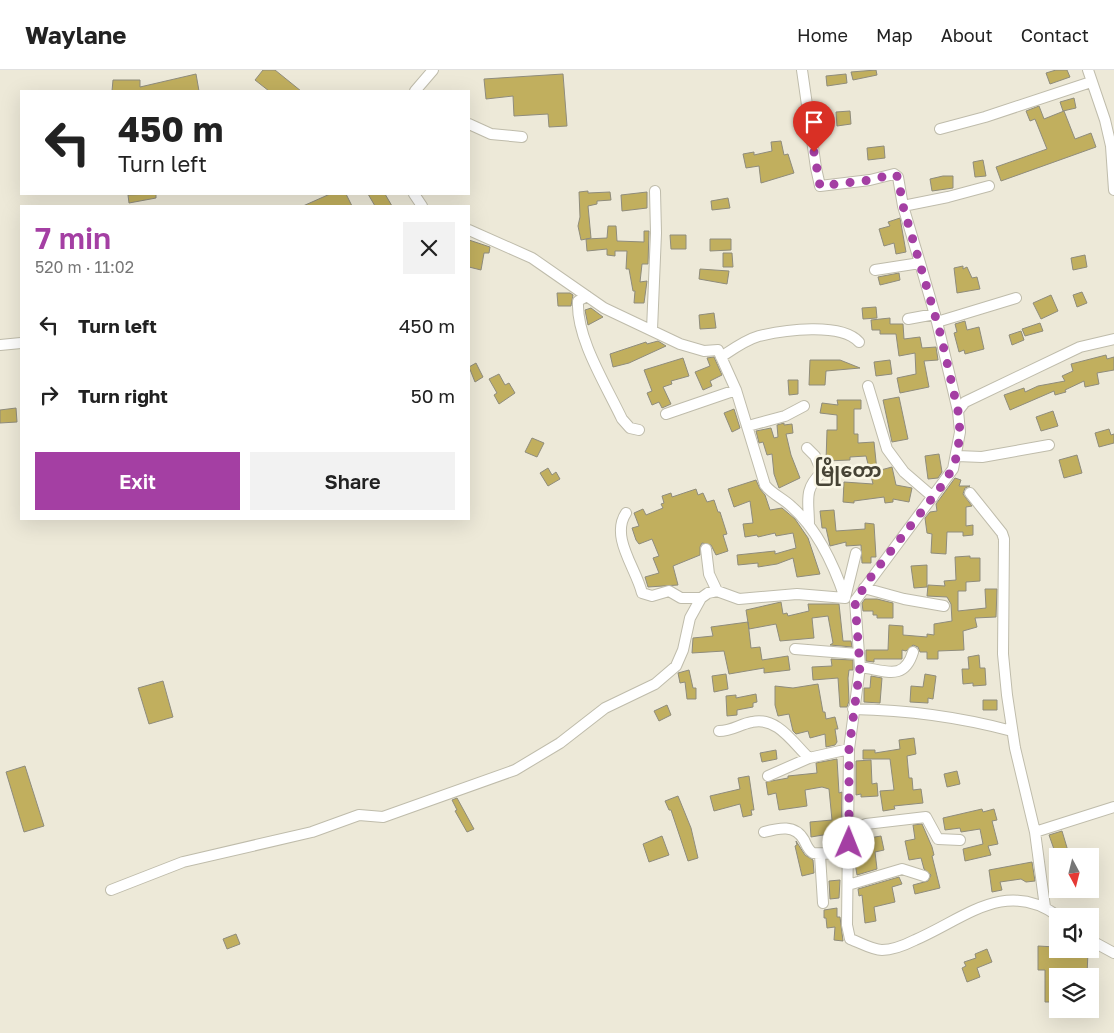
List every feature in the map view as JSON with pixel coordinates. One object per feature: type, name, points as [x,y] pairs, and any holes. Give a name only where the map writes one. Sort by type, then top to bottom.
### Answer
[{"type":"street","points":[[416,90],[433,70]]},
{"type":"street","points":[[626,513],[622,519],[620,536],[637,573],[642,593],[652,596],[669,591],[681,598],[701,598],[716,591],[739,599],[797,594],[850,600],[864,588],[953,470],[960,432],[958,411],[936,318],[903,206],[898,177],[894,174],[870,180],[820,186],[802,70]]},
{"type":"street","points":[[1088,70],[1105,120],[1111,146],[1114,190]]},
{"type":"street","points":[[940,129],[985,117],[1092,82]]},
{"type":"street","points":[[470,124],[492,134],[522,137]]},
{"type":"street","points":[[903,206],[948,198],[989,186]]},
{"type":"street","points":[[652,330],[656,233],[654,192]]},
{"type":"street","points":[[470,230],[532,258],[604,308],[692,348],[704,351],[718,350],[736,390],[765,484],[771,492],[793,507],[809,525],[834,567],[850,600]]},
{"type":"street","points":[[875,270],[920,263]]},
{"type":"street","points":[[587,296],[578,301],[577,314],[587,346],[622,419],[630,428],[639,430]]},
{"type":"street","points":[[908,319],[936,318],[1016,298]]},
{"type":"street","points":[[721,356],[739,344],[757,336],[780,333],[837,330],[854,336],[859,342]]},
{"type":"street","points":[[958,411],[965,402],[1071,351],[1114,339]]},
{"type":"street","points":[[0,344],[20,343]]},
{"type":"street","points":[[868,386],[887,449],[904,472],[933,497]]},
{"type":"street","points":[[666,414],[736,390]]},
{"type":"street","points":[[748,426],[785,416],[804,406]]},
{"type":"street","points":[[957,456],[992,456],[1049,445]]},
{"type":"street","points":[[807,448],[815,456],[822,472],[813,480],[809,488],[809,525]]},
{"type":"street","points":[[970,492],[1002,533],[1004,539],[1003,654],[1012,731],[1035,832],[1045,907]]},
{"type":"street","points":[[706,549],[709,574],[716,591]]},
{"type":"street","points":[[856,553],[850,600],[860,667],[849,749],[847,925],[850,939],[880,950],[895,949],[990,904],[1011,900],[1025,900],[1049,910]]},
{"type":"street","points":[[864,588],[904,599],[944,606]]},
{"type":"street","points":[[111,890],[182,862],[312,832],[359,815],[383,817],[515,770],[560,742],[605,708],[655,684],[676,666],[683,650],[688,624],[701,598]]},
{"type":"street","points":[[795,649],[858,654]]},
{"type":"street","points":[[860,667],[894,672],[903,671],[909,665],[913,652]]},
{"type":"street","points":[[853,709],[911,712],[980,722],[1012,731]]},
{"type":"street","points":[[719,731],[729,731],[750,722],[769,723],[780,728],[809,758]]},
{"type":"street","points":[[768,776],[809,758],[849,749]]},
{"type":"street","points":[[1035,832],[1114,807]]},
{"type":"street","points":[[849,832],[866,824],[926,817],[938,839],[960,840]]},
{"type":"street","points":[[764,832],[780,828],[793,829],[803,838],[809,851],[820,855],[849,854]]},
{"type":"street","points":[[820,855],[822,903]]},
{"type":"street","points":[[848,885],[902,869],[924,876]]},
{"type":"street","points":[[1099,945],[1114,953]]},
{"type":"building","points":[[263,70],[275,70],[300,90],[268,90],[255,80]]},
{"type":"building","points":[[876,70],[877,75],[853,80],[851,72]]},
{"type":"building","points":[[1056,70],[1067,70],[1070,77],[1050,84],[1046,73]]},
{"type":"building","points":[[196,74],[199,90],[112,90],[113,80],[140,80],[140,87]]},
{"type":"building","points":[[563,74],[567,126],[549,127],[548,114],[514,116],[513,96],[486,99],[484,79]]},
{"type":"building","points":[[846,74],[847,83],[827,86],[826,76]]},
{"type":"building","points":[[1074,98],[1076,108],[1063,111],[1060,102]]},
{"type":"building","points":[[1039,106],[1044,119],[1064,111],[1075,139],[1091,133],[1096,147],[1001,181],[996,167],[1047,149],[1035,119],[1030,121],[1026,111]]},
{"type":"building","points":[[850,111],[851,124],[837,126],[836,112]]},
{"type":"building","points":[[781,141],[784,155],[788,154],[794,173],[761,183],[759,166],[746,168],[743,154],[754,152],[754,155],[772,151],[771,142]]},
{"type":"building","points":[[884,146],[885,158],[868,160],[867,148]]},
{"type":"building","points":[[983,160],[986,176],[975,177],[973,162]]},
{"type":"building","points":[[953,176],[953,188],[932,191],[930,179]]},
{"type":"building","points":[[588,191],[588,193],[610,192],[611,200],[597,201],[597,204],[588,206],[591,238],[581,240],[578,226],[580,217],[579,192]]},
{"type":"building","points":[[647,192],[647,208],[622,211],[621,195]]},
{"type":"building","points":[[128,195],[156,195],[156,198],[129,203]]},
{"type":"building","points":[[328,195],[346,195],[352,205],[305,205]]},
{"type":"building","points":[[369,195],[386,195],[391,205],[374,205]]},
{"type":"building","points":[[728,198],[730,208],[712,210],[711,201]]},
{"type":"building","points":[[900,218],[906,252],[896,254],[894,243],[884,246],[879,229],[890,226],[888,222]]},
{"type":"building","points":[[608,226],[616,226],[617,241],[644,242],[644,231],[649,231],[648,264],[642,264],[640,282],[647,281],[644,303],[634,303],[635,291],[633,291],[629,269],[626,269],[627,251],[615,251],[615,256],[607,255],[607,249],[587,251],[586,239],[607,238]]},
{"type":"building","points":[[670,235],[686,235],[686,249],[671,249]]},
{"type":"building","points":[[710,239],[731,239],[731,250],[710,251]]},
{"type":"building","points":[[470,240],[490,247],[489,253],[484,253],[481,270],[470,267]]},
{"type":"building","points":[[723,253],[732,253],[733,267],[723,267]]},
{"type":"building","points":[[1085,255],[1087,267],[1073,270],[1071,258]]},
{"type":"building","points":[[963,266],[963,269],[967,267],[972,278],[977,277],[980,289],[957,293],[954,268]]},
{"type":"building","points":[[700,269],[729,271],[727,284],[699,279]]},
{"type":"building","points":[[899,273],[900,280],[880,285],[878,277]]},
{"type":"building","points":[[1082,292],[1087,303],[1077,307],[1073,295]]},
{"type":"building","points":[[557,293],[570,293],[573,295],[571,306],[558,306]]},
{"type":"building","points":[[1051,295],[1058,311],[1041,319],[1033,303]]},
{"type":"building","points":[[876,307],[877,318],[863,319],[862,308]]},
{"type":"building","points":[[591,308],[603,317],[588,325],[585,310]]},
{"type":"building","points":[[714,313],[716,328],[700,329],[699,315]]},
{"type":"building","points":[[890,318],[890,324],[903,324],[904,339],[920,337],[922,348],[936,347],[938,360],[924,361],[929,387],[900,393],[897,378],[916,374],[915,353],[899,356],[896,334],[880,334],[880,330],[872,330],[871,320]]},
{"type":"building","points":[[965,321],[967,330],[979,327],[984,349],[965,354],[964,350],[959,352],[954,333],[957,332],[955,324]]},
{"type":"building","points":[[1040,323],[1043,331],[1025,336],[1022,329]]},
{"type":"building","points":[[1021,331],[1024,340],[1012,345],[1009,335]]},
{"type":"building","points":[[658,341],[666,346],[629,363],[613,367],[610,354],[646,342],[647,344]]},
{"type":"building","points":[[1106,355],[1107,359],[1114,357],[1114,370],[1097,373],[1099,384],[1085,387],[1084,381],[1065,390],[1066,392],[1055,395],[1054,391],[1010,410],[1004,395],[1024,388],[1025,392],[1038,386],[1065,381],[1062,376],[1073,371],[1071,364]]},
{"type":"building","points":[[714,357],[722,375],[710,381],[712,386],[703,390],[695,372],[710,366],[707,358]]},
{"type":"building","points":[[683,358],[689,376],[671,381],[672,384],[663,387],[671,404],[662,408],[659,402],[652,405],[647,393],[652,391],[644,370]]},
{"type":"building","points":[[810,360],[840,360],[860,368],[826,371],[825,385],[809,385]]},
{"type":"building","points":[[890,360],[892,374],[876,376],[874,362]]},
{"type":"building","points":[[476,363],[483,377],[475,382],[470,366]]},
{"type":"building","points":[[499,374],[505,385],[509,383],[515,393],[499,404],[494,395],[497,393],[489,379]]},
{"type":"building","points":[[788,380],[798,380],[798,394],[789,395]]},
{"type":"building","points":[[899,397],[908,439],[892,442],[883,400]]},
{"type":"building","points":[[837,400],[861,400],[861,409],[854,409],[854,434],[858,434],[858,443],[874,442],[877,471],[892,467],[896,485],[912,488],[909,502],[893,499],[893,502],[885,503],[884,497],[854,501],[854,503],[843,502],[844,482],[873,484],[866,456],[850,457],[850,460],[826,461],[827,430],[837,430],[837,415],[820,413],[822,403],[838,405]]},
{"type":"building","points":[[16,408],[17,422],[0,423],[0,410]]},
{"type":"building","points":[[734,409],[740,428],[732,432],[724,413]]},
{"type":"building","points":[[1053,411],[1058,426],[1041,431],[1036,417]]},
{"type":"building","points":[[784,423],[784,425],[792,424],[793,433],[786,434],[791,455],[800,478],[779,488],[774,474],[772,454],[767,455],[763,442],[759,443],[756,431],[771,428],[774,438],[778,437],[777,425]]},
{"type":"building","points":[[1109,429],[1111,435],[1114,434],[1114,443],[1099,447],[1095,433]]},
{"type":"building","points":[[532,438],[544,443],[537,457],[525,452]]},
{"type":"building","points":[[939,454],[942,472],[938,478],[928,479],[925,456]]},
{"type":"building","points":[[1077,455],[1082,473],[1064,478],[1059,460]]},
{"type":"building","points":[[548,468],[552,475],[556,472],[560,479],[548,486],[540,473]]},
{"type":"building","points":[[955,478],[961,480],[959,486],[970,486],[965,488],[963,494],[972,506],[966,507],[966,526],[973,525],[973,535],[963,536],[963,532],[947,532],[946,554],[931,553],[932,534],[927,533],[925,518],[930,512],[937,511],[936,504]]},
{"type":"building","points":[[756,480],[765,495],[770,510],[782,508],[795,519],[808,538],[820,574],[797,577],[793,558],[777,564],[758,567],[758,563],[738,565],[737,555],[775,551],[775,554],[796,548],[793,533],[776,536],[775,533],[758,537],[757,535],[745,537],[743,524],[753,523],[750,501],[734,507],[728,489]]},
{"type":"building","points":[[696,489],[698,495],[703,493],[707,502],[714,500],[727,534],[723,535],[728,551],[716,555],[711,545],[702,543],[700,555],[673,566],[678,585],[648,587],[645,577],[659,573],[653,558],[659,556],[652,539],[639,544],[636,540],[632,528],[639,526],[634,513],[643,509],[646,515],[663,508],[661,504],[664,503],[662,496],[671,493],[672,497]]},
{"type":"building","points":[[834,510],[836,531],[865,529],[865,523],[874,524],[876,557],[871,557],[871,563],[862,563],[861,545],[846,546],[846,542],[830,546],[826,528],[822,528],[820,511]]},
{"type":"building","points":[[970,556],[970,558],[980,558],[980,581],[966,582],[966,591],[958,591],[958,611],[986,608],[985,589],[997,589],[996,617],[975,618],[977,627],[963,631],[964,650],[938,651],[938,659],[927,659],[927,652],[920,652],[918,647],[913,645],[906,651],[902,650],[902,659],[874,659],[874,662],[866,661],[866,650],[888,650],[889,625],[903,626],[903,635],[927,637],[927,634],[934,635],[934,624],[952,621],[951,604],[947,597],[927,596],[928,585],[945,586],[944,581],[956,580],[955,557]]},
{"type":"building","points":[[927,565],[927,587],[914,588],[911,566]]},
{"type":"building","points":[[865,599],[877,599],[893,603],[893,618],[877,618],[877,615],[873,615],[873,611],[863,611],[862,603]]},
{"type":"building","points":[[781,602],[783,614],[787,613],[788,616],[809,611],[808,604],[839,604],[843,641],[851,641],[852,647],[830,645],[833,643],[828,616],[812,618],[814,638],[780,641],[776,624],[749,629],[746,610]]},
{"type":"building","points":[[748,622],[751,648],[760,647],[762,660],[788,656],[790,670],[764,673],[764,668],[729,674],[724,651],[692,653],[693,638],[713,636],[711,627]]},
{"type":"building","points":[[979,655],[980,668],[985,668],[986,685],[973,686],[973,683],[963,684],[962,669],[969,669],[968,657]]},
{"type":"building","points":[[831,659],[853,660],[853,670],[849,670],[849,701],[847,707],[840,707],[838,678],[813,680],[812,667],[832,666]]},
{"type":"building","points":[[689,670],[693,688],[696,688],[696,699],[687,699],[685,682],[680,683],[678,673]]},
{"type":"building","points":[[726,674],[728,689],[714,692],[712,676]]},
{"type":"building","points":[[925,674],[936,676],[933,699],[928,698],[928,703],[910,702],[911,686],[923,687]]},
{"type":"building","points":[[871,676],[882,678],[880,703],[864,702],[864,688],[870,688]]},
{"type":"building","points":[[163,681],[173,717],[149,724],[138,688]]},
{"type":"building","points":[[818,684],[826,719],[835,717],[838,729],[835,729],[837,742],[835,745],[826,747],[825,734],[810,738],[808,731],[796,734],[793,731],[789,714],[778,716],[775,705],[775,686],[793,688]]},
{"type":"building","points":[[756,694],[757,702],[753,703],[753,707],[737,710],[737,715],[727,716],[726,696],[736,695],[736,698]]},
{"type":"building","points":[[983,700],[997,700],[997,710],[983,710]]},
{"type":"building","points":[[667,705],[671,715],[659,721],[654,711]]},
{"type":"building","points":[[914,738],[916,754],[907,756],[909,778],[912,778],[913,790],[921,789],[923,803],[894,806],[895,809],[883,811],[880,791],[894,790],[890,759],[863,759],[863,750],[875,750],[875,753],[900,749],[899,740]]},
{"type":"building","points":[[776,750],[777,759],[762,762],[760,753]]},
{"type":"building","points":[[837,759],[839,793],[842,792],[841,832],[811,837],[810,822],[832,820],[829,789],[822,787],[805,790],[807,806],[779,810],[776,793],[768,795],[766,782],[788,778],[788,776],[817,773],[816,763]]},
{"type":"building","points":[[871,760],[872,784],[877,783],[878,796],[861,797],[861,794],[856,795],[856,761]]},
{"type":"building","points":[[25,766],[44,826],[24,832],[6,772]]},
{"type":"building","points":[[957,771],[960,784],[947,787],[944,774]]},
{"type":"building","points":[[749,776],[754,810],[751,810],[752,815],[743,817],[740,804],[714,811],[710,796],[740,789],[738,778]]},
{"type":"building","points":[[678,796],[691,828],[698,858],[688,861],[671,810],[669,810],[665,801]]},
{"type":"building","points":[[457,798],[474,829],[467,832],[455,811],[457,810],[452,800]]},
{"type":"building","points":[[982,809],[983,812],[994,809],[997,820],[992,821],[998,844],[988,846],[991,855],[965,861],[963,849],[983,844],[980,829],[961,832],[960,828],[945,830],[943,818]]},
{"type":"building","points":[[922,824],[932,847],[934,855],[932,856],[940,888],[915,894],[913,885],[928,881],[931,875],[924,869],[921,858],[909,860],[905,841],[915,839],[913,825]]},
{"type":"building","points":[[868,831],[869,838],[881,836],[884,850],[875,852],[877,869],[857,875],[855,863],[860,863],[856,836]]},
{"type":"building","points":[[1062,831],[1067,848],[1054,848],[1049,835]]},
{"type":"building","points":[[662,836],[669,855],[649,862],[643,844]]},
{"type":"building","points":[[796,841],[805,855],[813,860],[814,873],[802,876],[795,846],[797,845]]},
{"type":"building","points":[[1032,862],[1035,881],[1026,882],[1021,879],[1000,882],[1002,890],[992,892],[989,870]]},
{"type":"building","points":[[899,877],[902,884],[892,887],[895,902],[874,907],[876,921],[865,923],[862,895],[859,896],[858,889]]},
{"type":"building","points":[[840,880],[839,898],[830,899],[829,881]]},
{"type":"building","points":[[837,908],[837,917],[840,917],[843,941],[834,940],[835,927],[827,928],[826,918],[824,918],[824,910]]},
{"type":"building","points":[[236,934],[240,944],[227,949],[223,939]]},
{"type":"building","points":[[1038,946],[1049,947],[1049,958],[1088,958],[1087,968],[1049,968],[1049,1002],[1045,1002],[1045,970],[1038,970]]},
{"type":"building","points":[[987,949],[992,962],[977,968],[980,977],[967,982],[962,968],[966,966],[964,962],[976,958],[975,954]]},
{"type":"district","name":"မြိုတော","points":[[848,469]]},
{"type":"route","points":[[814,152],[820,186],[870,180],[894,174],[898,177],[903,206],[941,336],[958,411],[960,432],[953,470],[873,574],[855,601],[860,667],[849,749],[849,843]]}]
